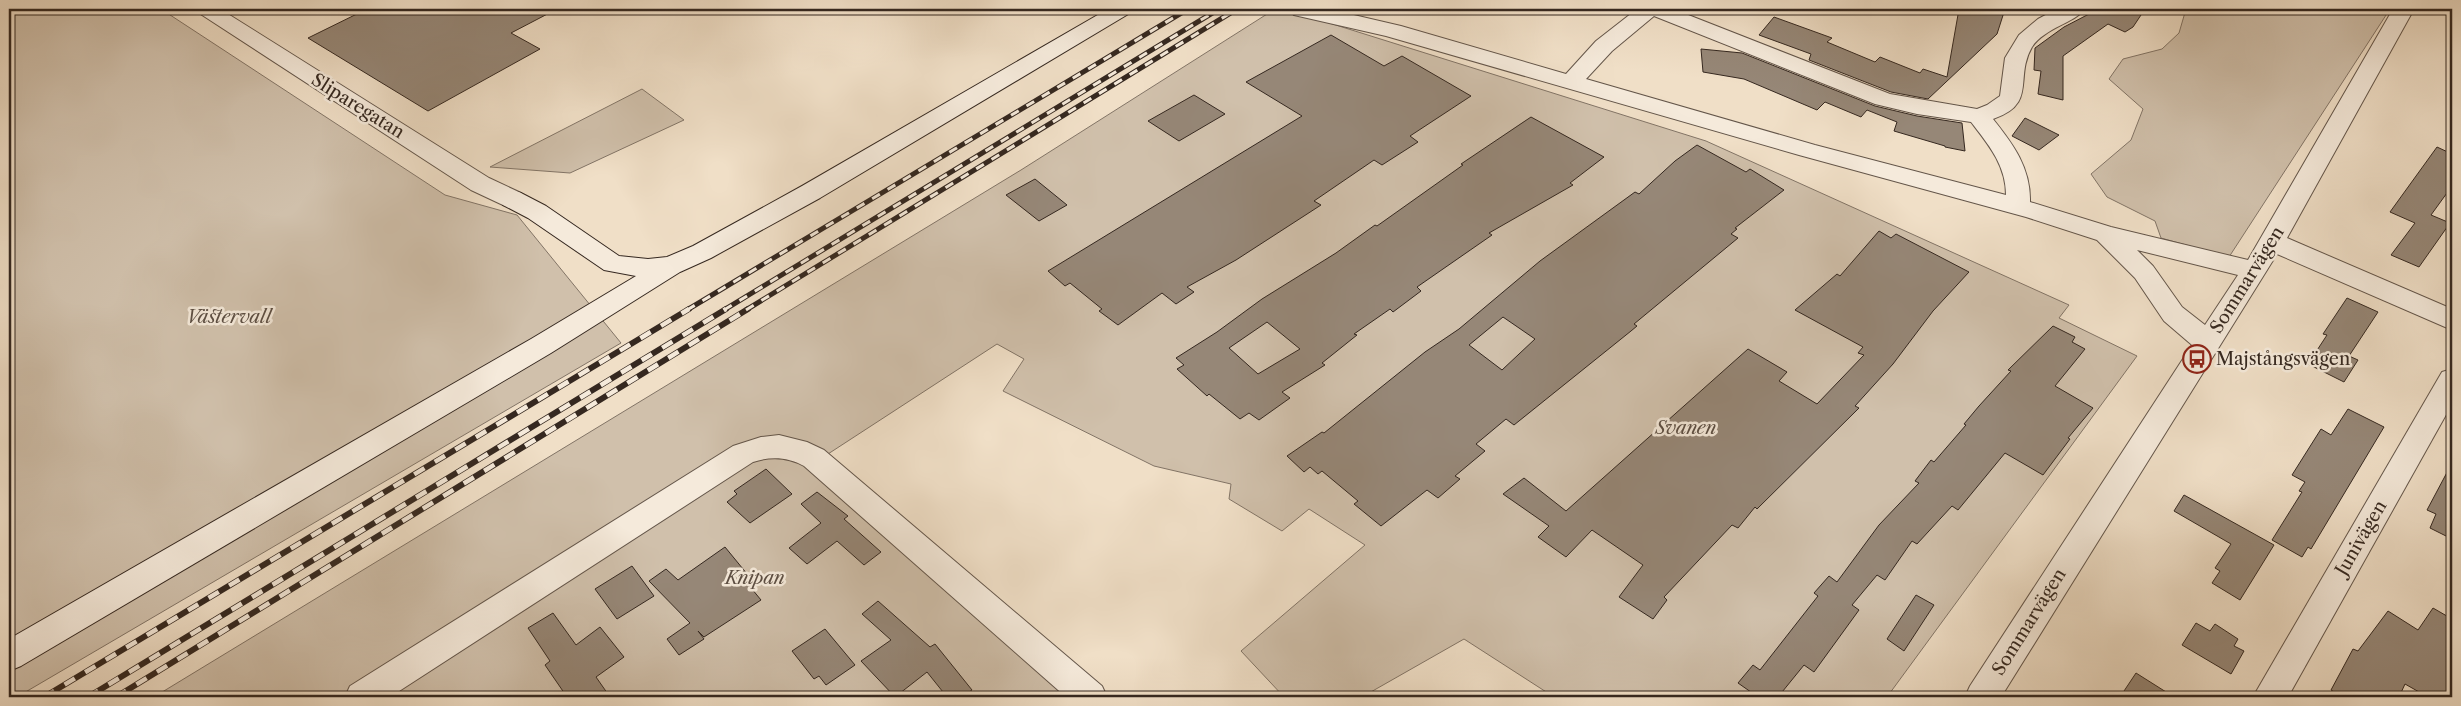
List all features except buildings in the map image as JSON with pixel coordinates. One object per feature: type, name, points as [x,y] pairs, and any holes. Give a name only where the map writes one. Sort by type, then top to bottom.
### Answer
[{"type":"street","name":"Sliparegatan","points":[[206,9],[480,184],[537,212],[612,264],[648,268],[671,266]]},
{"type":"street","points":[[9,656],[541,346],[671,266],[702,252],[811,192],[1123,9]]},
{"type":"street","points":[[1571,82],[1584,64],[1650,9]]},
{"type":"street","points":[[1655,9],[1883,99],[1917,107],[1978,116],[2001,108],[2011,98],[2016,64],[2021,48],[2031,35],[2046,23],[2074,9]]},
{"type":"street","name":"Sommarvägen","points":[[1982,697],[2272,242],[2404,9]]},
{"type":"street","points":[[1301,11],[1324,14],[1393,32],[1825,156],[2018,207],[2107,234],[2254,270]]},
{"type":"street","points":[[1624,29],[1722,36]]},
{"type":"street","points":[[1978,116],[2002,146],[2015,169],[2020,188],[2018,207]]},
{"type":"street","points":[[2107,234],[2144,272],[2173,314],[2208,343]]},
{"type":"street","points":[[2272,242],[2452,320]]},
{"type":"street","name":"Junivägen","points":[[2270,697],[2452,380]]},
{"type":"street","points":[[362,697],[744,454],[758,448],[772,446],[787,446],[814,458],[1090,697]]},
{"type":"green space","name":"Västervall","points":[[9,9],[161,9],[445,195],[517,215],[621,343],[17,697],[9,697]]},
{"type":"green space","name":"Svanen","points":[[1275,9],[1304,9],[1323,21],[1706,141],[2069,305],[2059,318],[2137,356],[1887,697],[1554,697],[1464,639],[1362,697],[1284,697],[1241,651],[1365,545],[1309,509],[1282,531],[1229,499],[1231,484],[1154,466],[1003,391],[1024,359],[997,344],[808,467],[1085,697],[154,697],[1021,170]]},
{"type":"green space","points":[[2186,9],[2390,9],[2229,257],[2161,238],[2155,221],[2107,197],[2091,174],[2131,140],[2143,109],[2109,79],[2123,59],[2162,49],[2179,33]]},
{"type":"green space","points":[[642,89],[684,120],[570,173],[490,167]]},
{"type":"railway","points":[[687,310],[1188,9]]},
{"type":"railway","points":[[724,310],[1219,9]]},
{"type":"railway","points":[[746,310],[1237,9]]},
{"type":"railway","points":[[44,697],[689,309]]},
{"type":"railway","points":[[88,697],[726,309]]},
{"type":"railway","points":[[116,697],[748,309]]},
{"type":"place","name":"Majstångsvägen","points":[[2197,359]]},
{"type":"park label","name":"Knipan","points":[[755,578]]}]
